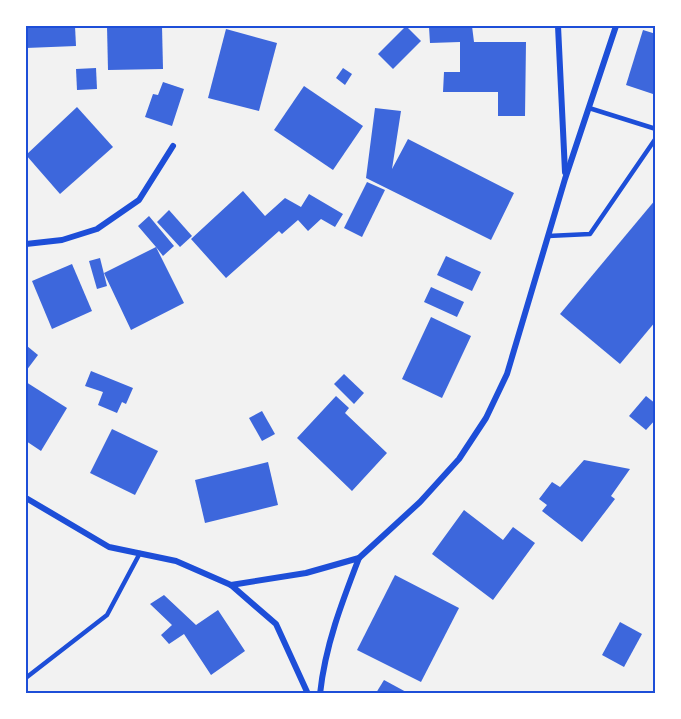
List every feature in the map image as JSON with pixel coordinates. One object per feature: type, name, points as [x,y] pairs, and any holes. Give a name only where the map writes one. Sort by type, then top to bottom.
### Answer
[{"type":"street","points":[[558,26],[565,179]]},
{"type":"street","points":[[231,585],[306,573],[358,558],[420,502],[459,459],[486,418],[507,374],[565,179],[616,26]]},
{"type":"street","points":[[26,244],[62,240],[97,229],[139,200],[174,146]]},
{"type":"street","points":[[26,498],[110,547],[176,561],[231,585],[276,624],[309,693]]},
{"type":"street","points":[[320,693],[323,669],[336,620],[358,558]]},
{"type":"lane","points":[[589,108],[656,129]]},
{"type":"lane","points":[[548,236],[590,234],[656,138]]},
{"type":"lane","points":[[27,677],[108,615],[140,553]]},
{"type":"building","points":[[26,26],[75,26],[76,46],[26,48]]},
{"type":"building","points":[[107,26],[162,26],[163,69],[108,70]]},
{"type":"building","points":[[406,26],[421,41],[393,69],[378,54]]},
{"type":"building","points":[[472,26],[474,42],[526,42],[525,116],[498,116],[498,92],[443,92],[444,72],[460,72],[460,42],[430,43],[429,27]]},
{"type":"building","points":[[226,29],[277,43],[259,111],[208,98]]},
{"type":"building","points":[[643,30],[656,34],[656,95],[626,85]]},
{"type":"building","points":[[96,68],[97,89],[77,90],[76,69]]},
{"type":"building","points":[[343,68],[352,74],[345,85],[336,78]]},
{"type":"building","points":[[163,82],[184,89],[172,126],[145,117],[153,94],[158,95]]},
{"type":"building","points":[[304,86],[363,126],[333,170],[274,130]]},
{"type":"building","points":[[77,107],[113,147],[60,194],[26,155]]},
{"type":"building","points":[[375,108],[401,111],[392,169],[408,139],[514,193],[491,240],[366,178]]},
{"type":"building","points":[[367,182],[385,190],[362,237],[344,228]]},
{"type":"building","points":[[243,191],[265,216],[285,198],[301,207],[309,194],[343,214],[335,227],[321,219],[308,231],[298,220],[282,234],[279,231],[226,278],[191,239]]},
{"type":"building","points":[[656,199],[656,321],[620,364],[560,314]]},
{"type":"building","points":[[169,210],[192,236],[180,247],[157,222]]},
{"type":"building","points":[[149,216],[174,246],[163,256],[138,226]]},
{"type":"building","points":[[156,247],[184,303],[131,330],[104,273]]},
{"type":"building","points":[[446,256],[481,272],[472,291],[437,275]]},
{"type":"building","points":[[100,258],[107,286],[97,289],[89,261]]},
{"type":"building","points":[[72,264],[92,311],[52,329],[32,281]]},
{"type":"building","points":[[431,287],[464,302],[457,317],[424,302]]},
{"type":"building","points":[[431,317],[471,336],[442,398],[402,379]]},
{"type":"building","points":[[27,346],[38,355],[26,371],[26,348]]},
{"type":"building","points":[[91,371],[133,388],[126,404],[122,402],[117,413],[98,405],[103,392],[85,386]]},
{"type":"building","points":[[344,374],[364,393],[354,404],[334,384]]},
{"type":"building","points":[[26,382],[67,408],[41,451],[26,441]]},
{"type":"building","points":[[336,396],[349,408],[345,413],[387,453],[352,491],[297,438]]},
{"type":"building","points":[[646,396],[656,404],[656,419],[646,430],[629,416]]},
{"type":"building","points":[[262,411],[275,434],[262,441],[249,418]]},
{"type":"building","points":[[112,429],[158,451],[135,495],[90,473]]},
{"type":"building","points":[[584,460],[630,469],[611,496],[615,499],[582,542],[542,511],[547,505],[539,499],[552,482],[560,487]]},
{"type":"building","points":[[268,462],[278,505],[205,523],[195,480]]},
{"type":"building","points":[[464,510],[503,540],[513,527],[535,543],[493,600],[432,554]]},
{"type":"building","points":[[395,575],[459,608],[421,682],[357,650]]},
{"type":"building","points":[[164,595],[196,625],[218,610],[245,651],[211,675],[184,634],[169,644],[161,635],[172,625],[150,604]]},
{"type":"building","points":[[620,622],[642,634],[624,667],[602,655]]},
{"type":"building","points":[[384,680],[408,693],[376,693]]}]
